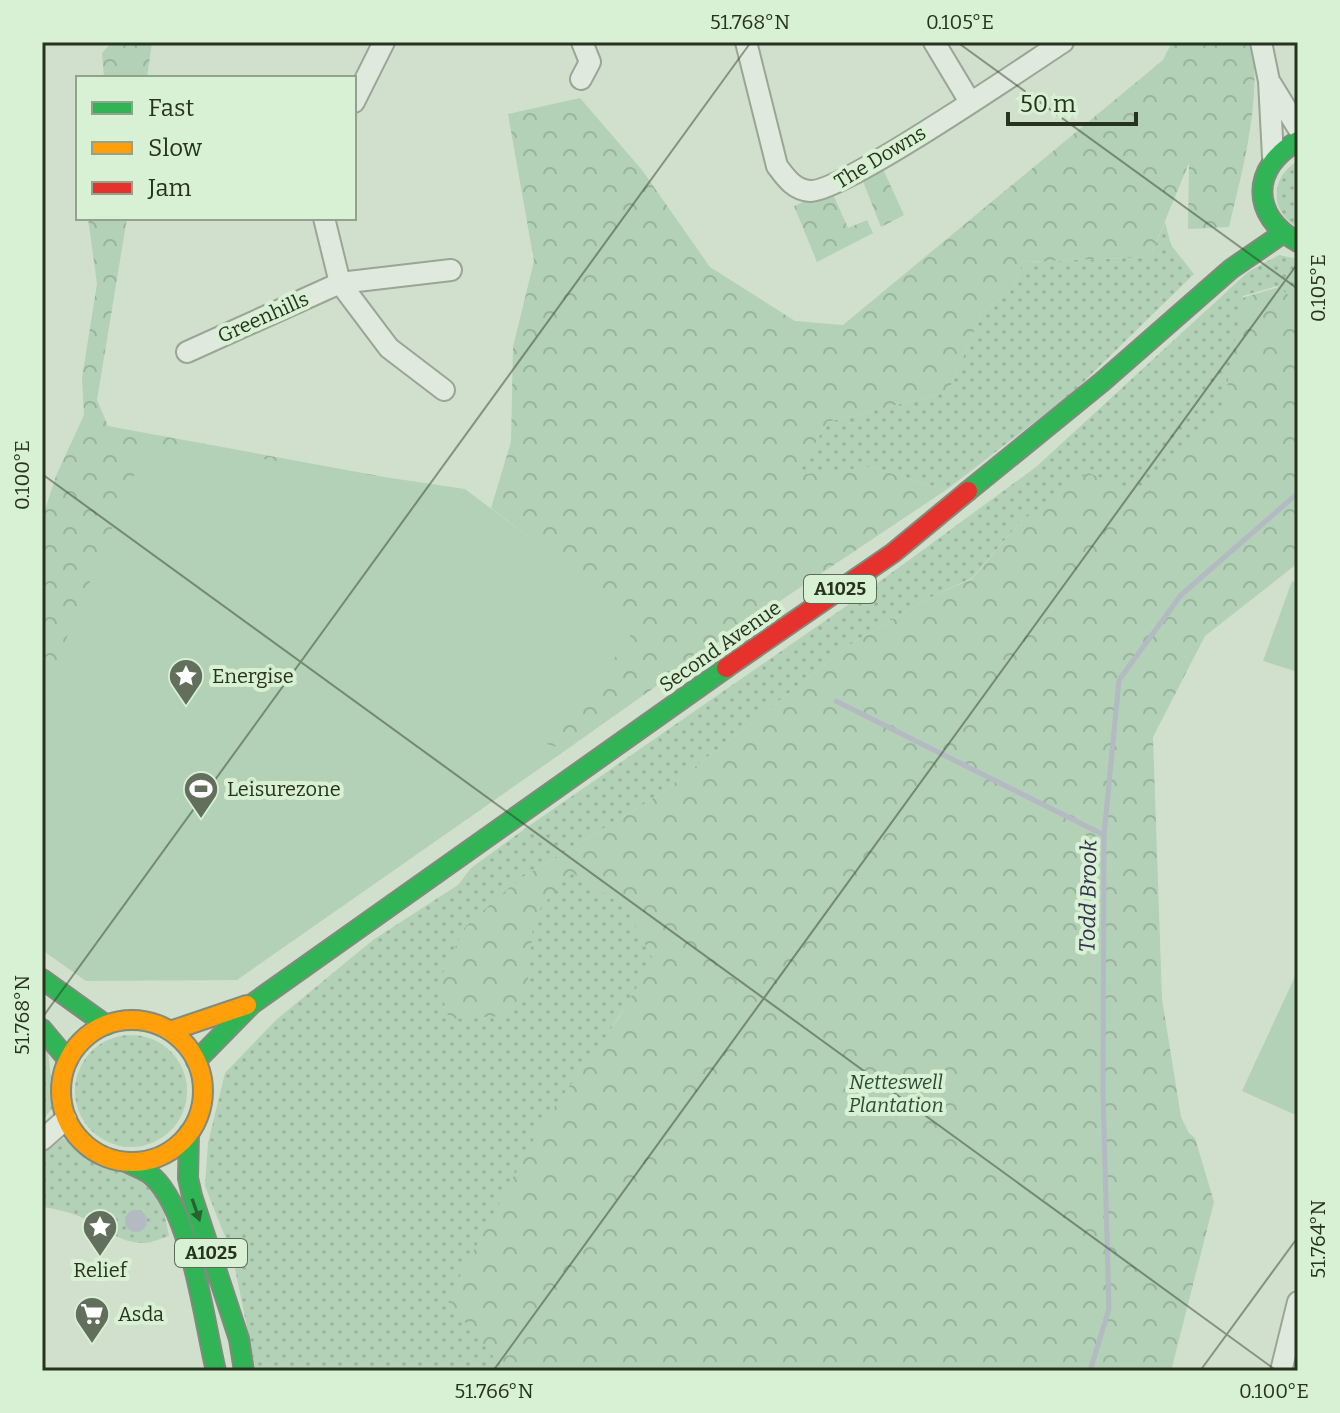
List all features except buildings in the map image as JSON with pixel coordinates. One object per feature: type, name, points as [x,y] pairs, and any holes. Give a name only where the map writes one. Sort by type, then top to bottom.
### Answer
[{"type":"main road","points":[[1290,238],[1258,224],[1261,184],[1273,157],[1287,145],[1298,141]]},
{"type":"main road","name":"Second Avenue","points":[[1231,269],[1258,224]]},
{"type":"main road","name":"Second Avenue","points":[[196,1061],[252,1004],[598,757],[893,553],[1102,382],[1231,269],[1290,238]]},
{"type":"main road","points":[[42,979],[106,1025]]},
{"type":"main road","name":"Second Avenue","points":[[170,1031],[252,1004]]},
{"type":"main road","points":[[122,1020],[141,1021],[170,1031],[189,1049],[196,1061],[203,1090],[201,1106],[189,1133],[174,1148],[156,1158],[126,1162],[100,1154],[87,1146],[66,1119],[61,1090],[68,1060],[82,1040],[106,1025],[122,1020]]},
{"type":"main road","points":[[42,1029],[68,1060]]},
{"type":"main road","name":"A1025","points":[[189,1133],[188,1178],[192,1196],[239,1339],[244,1371]]},
{"type":"main road","name":"A1025","points":[[126,1162],[155,1178],[169,1198],[181,1226],[216,1371]]},
{"type":"street","points":[[581,79],[590,62],[582,42]]},
{"type":"street","name":"The Downs","points":[[746,42],[777,166],[797,188],[811,191],[827,188],[1063,42]]},
{"type":"street","points":[[934,42],[970,102]]},
{"type":"street","points":[[1261,42],[1269,81],[1273,157]]},
{"type":"street","points":[[356,98],[381,43]]},
{"type":"street","points":[[1269,81],[1298,128]]},
{"type":"street","points":[[324,220],[340,283],[389,348],[444,390]]},
{"type":"street","name":"Greenhills","points":[[187,352],[340,283],[451,270]]},
{"type":"street","points":[[42,1140],[66,1119]]},
{"type":"street","points":[[1281,1371],[1298,1302]]},
{"type":"green space","points":[[112,42],[152,42],[147,76],[104,76],[102,53]]},
{"type":"green space","points":[[1172,42],[1252,42],[1252,112],[1229,227],[1188,229],[1189,163],[1150,257],[1023,262],[1015,286],[982,313],[948,392],[827,422],[798,475],[870,467],[946,490],[720,641],[566,750],[539,742],[630,639],[622,608],[491,508],[511,442],[513,347],[534,261],[508,114],[580,98],[642,170],[710,267],[795,321],[843,325],[1163,60]]},
{"type":"green space","points":[[1298,161],[1298,227],[1282,213],[1277,194],[1282,176]]},
{"type":"green space","points":[[882,167],[904,215],[881,227],[862,179]]},
{"type":"green space","points":[[831,190],[848,228],[867,220],[873,233],[817,262],[794,206]]},
{"type":"green space","points":[[88,220],[127,220],[97,400],[108,426],[379,476],[97,673],[42,689],[42,519],[56,476],[84,415],[82,378],[97,284]]},
{"type":"green space","points":[[1165,222],[1171,245],[1194,274],[1070,395],[946,490],[870,467],[797,476],[827,422],[948,392],[982,313],[1015,286],[1023,262],[1150,257]]},
{"type":"green space","points":[[1279,255],[1298,259],[1298,304],[1277,286],[1243,296],[1223,413],[1144,493],[1021,521],[972,578],[937,594],[854,642],[659,795],[518,880],[528,924],[558,861],[619,879],[666,942],[587,1067],[532,1371],[256,1371],[232,1254],[205,1186],[208,1143],[225,1073],[276,1020],[373,940],[458,885],[471,868],[526,828],[845,607],[1036,467],[1248,272]]},
{"type":"green space","name":"Netteswell Plantation","points":[[1279,287],[1298,303],[1298,563],[1205,636],[1153,737],[1162,999],[1181,1117],[1195,1138],[1214,1202],[1171,1371],[505,1371],[447,1300],[542,1124],[618,1019],[653,959],[625,907],[571,872],[534,916],[527,990],[503,1016],[449,1019],[438,983],[465,927],[518,880],[659,795],[854,642],[937,594],[972,579],[1021,521],[1088,473],[1144,493],[1223,412],[1242,298]]},
{"type":"green space","points":[[148,442],[465,489],[622,607],[631,639],[540,742],[566,750],[237,980],[86,981],[42,950],[42,697]]},
{"type":"green space","points":[[1292,581],[1298,583],[1298,672],[1263,661]]},
{"type":"green space","points":[[1298,970],[1298,1116],[1242,1091]]},
{"type":"green space","points":[[131,1035],[153,1039],[171,1051],[183,1069],[187,1091],[183,1113],[171,1131],[153,1143],[131,1147],[109,1143],[91,1131],[79,1113],[75,1091],[79,1069],[91,1051],[109,1039]]},
{"type":"green space","points":[[42,1042],[48,1051],[54,1107],[42,1120]]},
{"type":"green space","points":[[64,1138],[90,1161],[130,1174],[161,1197],[169,1236],[136,1243],[113,1235],[74,1214],[42,1207],[42,1154]]},
{"type":"shaded area","points":[[136,1210],[144,1213],[147,1221],[144,1229],[136,1232],[128,1229],[125,1221],[128,1213]]},
{"type":"waterway","name":"Todd Brook","points":[[1090,1371],[1109,1309],[1103,1093],[1104,835],[1119,680],[1181,595],[1298,493]]},
{"type":"waterway","points":[[836,701],[1104,835]]},
{"type":"traffic: fast","points":[[1298,141],[1271,164],[1262,192],[1271,219],[1298,242]]},
{"type":"traffic: fast","points":[[968,491],[1102,382],[1231,269],[1282,234]]},
{"type":"traffic: fast","points":[[196,1061],[252,1004],[726,668]]},
{"type":"traffic: fast","points":[[42,979],[106,1025]]},
{"type":"traffic: fast","points":[[42,1029],[68,1060]]},
{"type":"traffic: fast","points":[[189,1133],[188,1178],[192,1196],[239,1339],[244,1371]]},
{"type":"traffic: fast","points":[[126,1162],[153,1177],[166,1193],[177,1215],[194,1268],[216,1371]]},
{"type":"traffic: slow","points":[[170,1031],[247,1005]]},
{"type":"traffic: slow","points":[[132,1020],[159,1026],[182,1041],[197,1064],[203,1091],[197,1118],[182,1141],[159,1156],[132,1162],[105,1156],[82,1141],[67,1118],[61,1091],[67,1064],[82,1041],[105,1026],[132,1020]]},
{"type":"traffic: jam","points":[[726,668],[893,553],[968,491]]},
{"type":"place","name":"Energise","points":[[186,707]]},
{"type":"place","name":"Leisurezone","points":[[201,820]]},
{"type":"place","name":"Relief","points":[[100,1258]]},
{"type":"place","name":"Asda","points":[[92,1345]]}]
